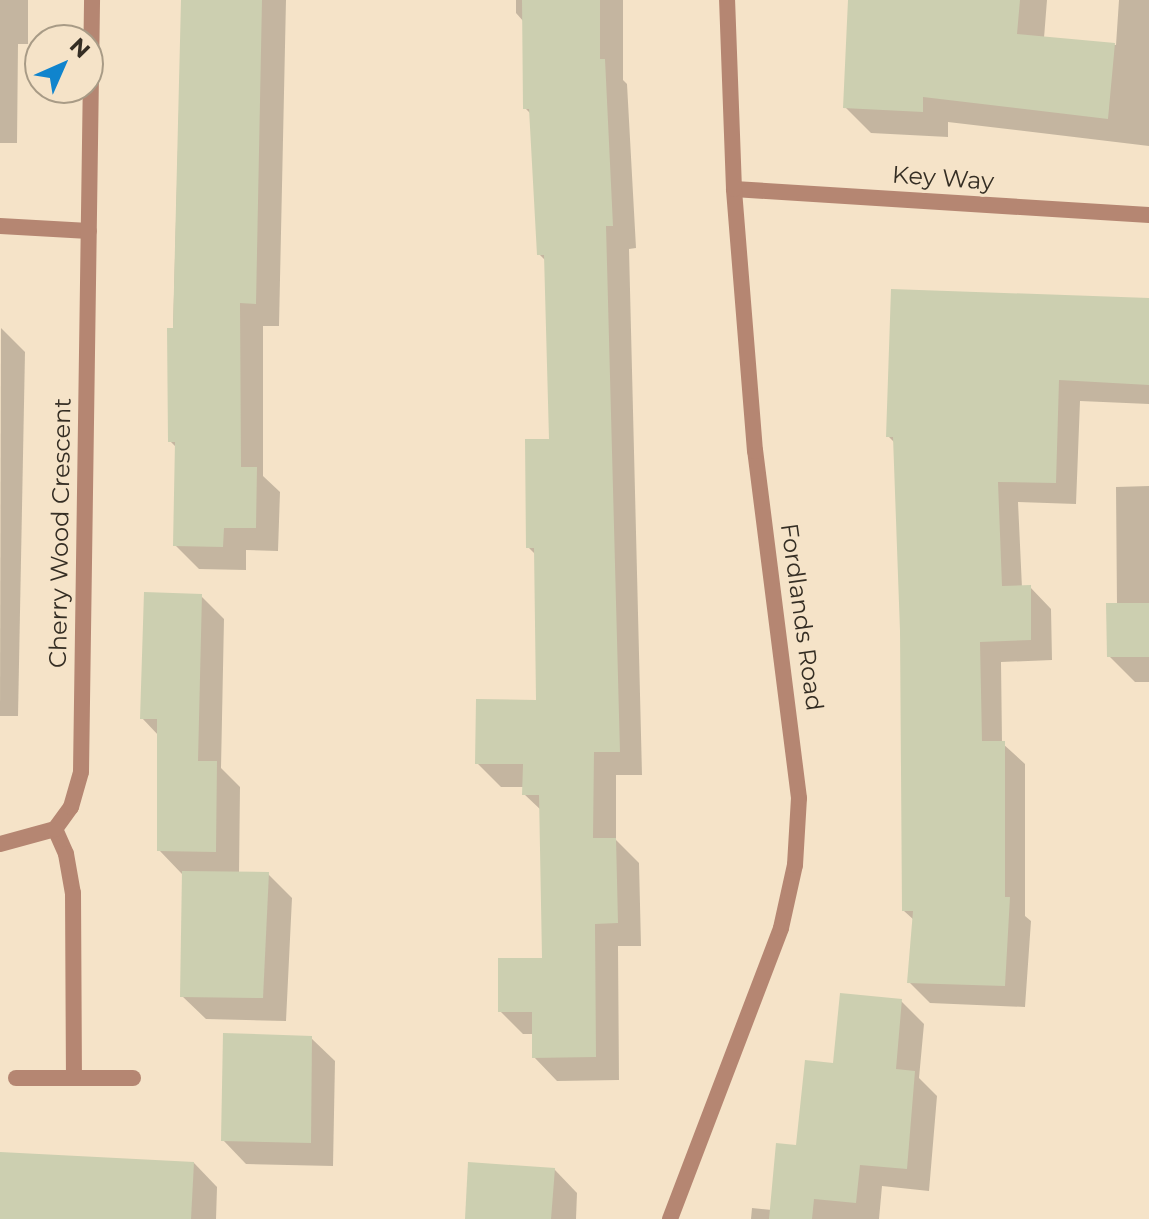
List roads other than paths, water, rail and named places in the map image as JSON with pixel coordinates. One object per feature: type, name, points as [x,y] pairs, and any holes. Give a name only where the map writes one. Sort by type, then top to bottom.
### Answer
[{"type":"street","name":"Cherry Wood Crescent","points":[[55,829],[71,807],[81,772],[92,0]]},
{"type":"street","name":"Fordlands Road","points":[[670,1219],[781,928],[795,865],[797,771],[755,451],[734,189],[727,0]]},
{"type":"street","name":"Key Way","points":[[734,189],[1149,215]]},
{"type":"street","points":[[0,226],[89,231]]},
{"type":"street","points":[[0,844],[55,829],[66,854],[73,893],[74,1078]]},
{"type":"street","points":[[16,1078],[133,1078]]}]
